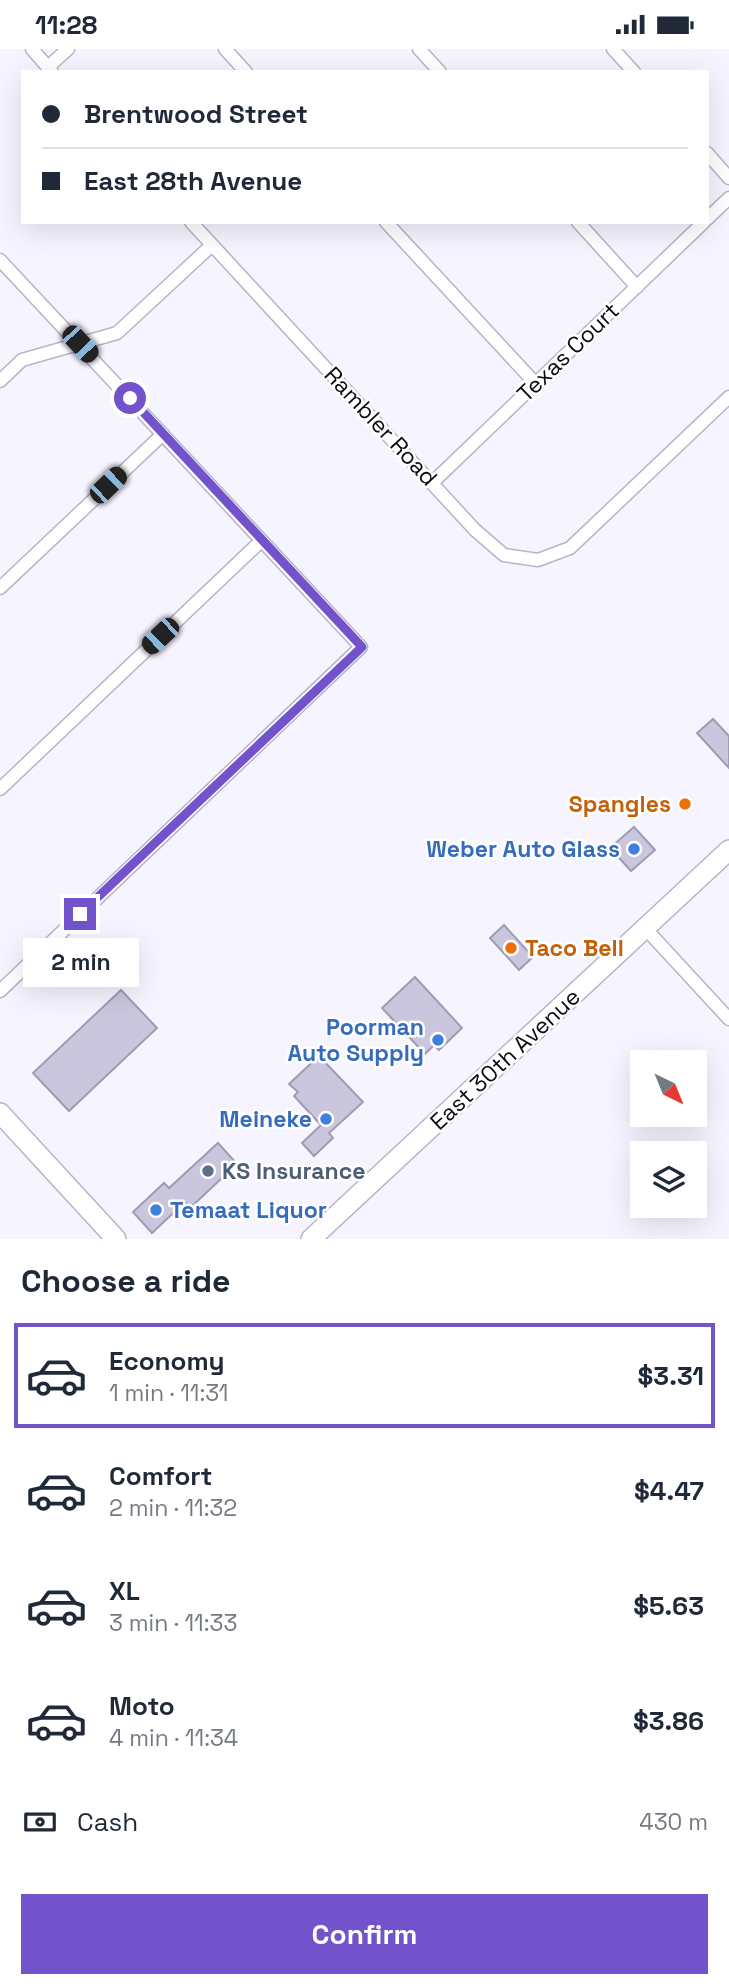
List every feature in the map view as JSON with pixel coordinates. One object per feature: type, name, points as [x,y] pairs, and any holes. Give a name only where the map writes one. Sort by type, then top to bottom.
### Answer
[{"type":"main road","name":"East 30th Avenue","points":[[311,1239],[729,850]]},
{"type":"main road","points":[[0,1113],[116,1239]]},
{"type":"street","points":[[32,49],[50,70],[68,49]]},
{"type":"street","points":[[225,49],[244,70]]},
{"type":"street","points":[[419,49],[438,70]]},
{"type":"street","points":[[613,49],[632,70]]},
{"type":"street","points":[[709,155],[729,178]]},
{"type":"street","name":"Texas Court","points":[[709,217],[729,198]]},
{"type":"street","name":"Rambler Road","points":[[193,224],[475,530],[504,555],[538,560],[569,548],[729,397]]},
{"type":"street","points":[[388,224],[535,383]]},
{"type":"street","points":[[580,224],[636,287]]},
{"type":"street","name":"Texas Court","points":[[433,482],[702,224]]},
{"type":"street","points":[[0,381],[22,360],[117,333],[212,245]]},
{"type":"street","points":[[0,260],[362,647],[0,991]]},
{"type":"street","points":[[0,589],[163,434]]},
{"type":"street","points":[[0,789],[261,541]]},
{"type":"street","points":[[645,928],[729,1019]]},
{"type":"building","points":[[713,719],[729,736],[729,768],[697,733]]},
{"type":"building","points":[[634,827],[655,850],[631,871],[610,848]]},
{"type":"building","name":"Taco Bell","points":[[504,925],[533,957],[519,970],[490,938]]},
{"type":"building","points":[[415,977],[462,1028],[439,1050],[434,1045],[425,1054],[382,1008]]},
{"type":"building","points":[[121,990],[157,1028],[69,1111],[33,1073]]},
{"type":"building","points":[[319,1056],[363,1102],[329,1133],[333,1138],[314,1156],[302,1143],[321,1125],[294,1096],[298,1092],[289,1084]]},
{"type":"building","points":[[218,1143],[237,1164],[190,1208],[185,1202],[152,1233],[133,1212],[164,1183],[169,1188]]},
{"type":"place","name":"Spangles","points":[[685,804]]},
{"type":"place","name":"Weber Auto Glass","points":[[634,849]]},
{"type":"place","name":"Taco Bell","points":[[511,948]]},
{"type":"place","name":"Poorman Auto Supply","points":[[438,1040]]},
{"type":"place","name":"Meineke","points":[[326,1119]]},
{"type":"place","name":"KS Insurance","points":[[208,1171]]},
{"type":"place","name":"Temaat Liquor","points":[[156,1210]]},
{"type":"route","points":[[80,914],[362,647],[130,398]]}]
